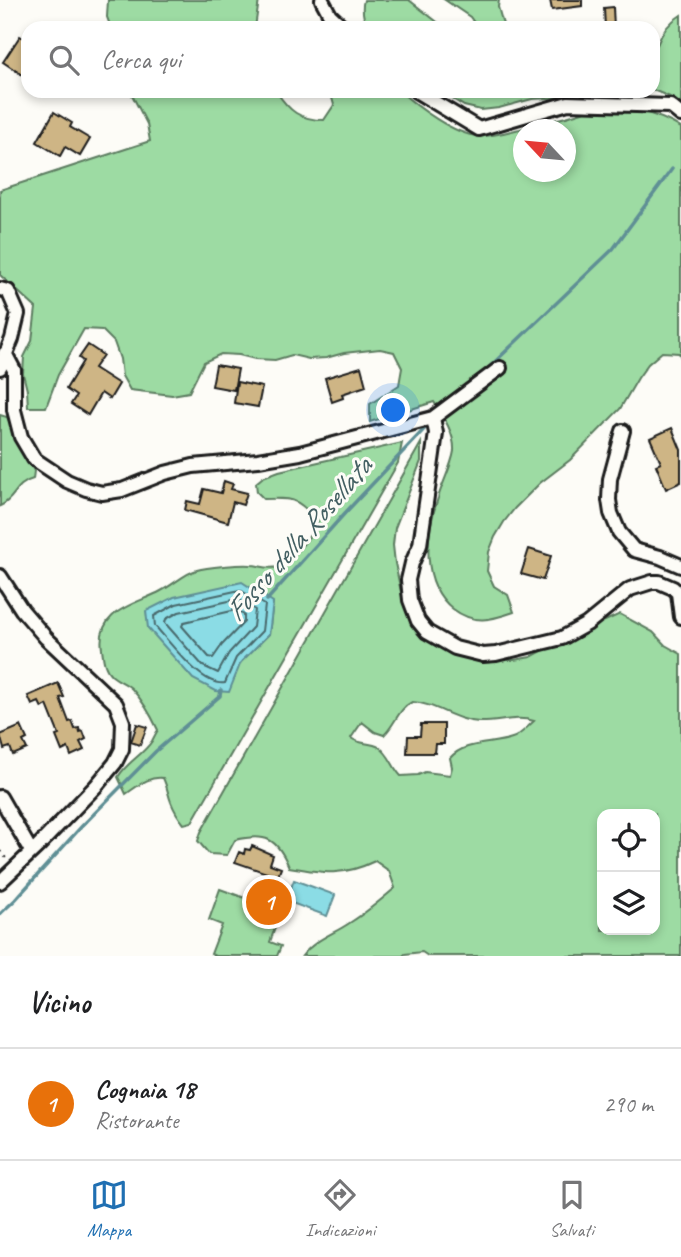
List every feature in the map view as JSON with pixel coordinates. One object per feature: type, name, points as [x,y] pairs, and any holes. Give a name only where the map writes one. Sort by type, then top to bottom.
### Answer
[{"type":"street","points":[[322,0],[336,21]]},
{"type":"street","points":[[428,98],[479,129],[568,103],[670,106],[681,115]]},
{"type":"street","points":[[0,289],[8,291],[18,314],[12,339],[0,368]]},
{"type":"street","points":[[5,353],[14,370],[14,410],[21,437],[34,459],[67,481],[102,493],[122,490],[165,473],[193,466],[300,453],[433,418],[500,368]]},
{"type":"street","points":[[433,418],[436,433],[420,545],[408,580],[410,600],[418,621],[427,632],[455,648],[496,654],[562,638],[587,624],[630,589],[652,582],[673,587],[678,593],[681,617]]},
{"type":"street","points":[[623,431],[610,479],[609,500],[619,532],[634,550],[681,566]]},
{"type":"street","points":[[0,576],[22,610],[46,638],[116,704],[122,722],[122,749],[115,763],[96,786],[0,882]]},
{"type":"street","points":[[0,797],[31,851]]},
{"type":"green space","points":[[108,0],[259,0],[256,21],[108,21]]},
{"type":"green space","points":[[364,0],[409,0],[436,21],[365,21]]},
{"type":"green space","points":[[445,0],[499,0],[502,21],[473,21]]},
{"type":"green space","points":[[681,15],[681,104],[660,93],[660,39],[669,24]]},
{"type":"green space","points":[[134,98],[281,98],[296,113],[324,120],[334,105],[332,98],[409,98],[458,131],[489,136],[513,130],[513,182],[576,182],[576,119],[558,119],[604,108],[650,114],[681,128],[681,358],[679,353],[662,352],[648,364],[620,409],[570,460],[540,483],[515,508],[495,537],[489,552],[487,571],[494,586],[508,595],[514,612],[490,619],[475,619],[453,609],[442,598],[431,572],[431,526],[454,451],[448,425],[434,402],[370,422],[370,404],[399,385],[402,368],[394,352],[380,349],[326,358],[309,359],[292,355],[275,360],[221,354],[204,362],[189,392],[172,395],[130,390],[122,376],[114,342],[102,330],[84,329],[58,375],[46,407],[28,407],[23,374],[24,357],[32,341],[36,308],[0,275],[0,190],[150,141],[147,124]]},
{"type":"green space","points":[[451,98],[551,98],[532,99],[481,110],[464,106]]},
{"type":"green space","points":[[0,415],[7,417],[34,471],[33,479],[22,484],[9,500],[0,506]]},
{"type":"green space","points":[[402,443],[398,463],[192,822],[184,824],[172,805],[163,778],[148,780],[126,794],[118,777],[148,746],[158,730],[136,694],[107,670],[103,659],[102,636],[105,625],[119,611],[161,591],[192,572],[240,565],[274,568],[295,554],[318,520],[294,501],[264,499],[257,492],[256,483],[279,471]],"holes":[[[273,602],[269,634],[241,662]]]},
{"type":"green space","points":[[421,443],[421,461],[395,528],[393,545],[402,597],[416,628],[497,660],[514,660],[531,657],[590,625],[620,614],[653,632],[665,645],[681,654],[681,956],[428,956],[422,952],[403,956],[302,956],[313,945],[357,918],[395,888],[389,871],[375,861],[342,872],[289,867],[275,844],[263,838],[235,840],[227,855],[209,854],[198,841]],"holes":[[[412,702],[470,721],[534,721],[515,737],[470,746],[456,753],[450,758],[450,775],[425,772],[401,776],[379,747],[351,738],[362,722],[384,735],[403,709]]]},
{"type":"green space","points":[[220,889],[281,911],[270,942],[281,946],[277,956],[211,954],[222,925],[209,920]]},
{"type":"water","points":[[242,582],[273,602],[269,634],[241,662],[229,692],[216,691],[193,679],[148,628],[146,611],[174,597]]},
{"type":"water","points":[[294,880],[335,895],[327,916],[286,901]]},
{"type":"building","points":[[550,0],[582,0],[582,6],[552,10]]},
{"type":"building","points":[[613,7],[614,21],[605,21],[604,8]]},
{"type":"building","points":[[20,36],[21,37],[21,74],[3,62]]},
{"type":"building","points":[[54,112],[72,123],[70,127],[90,139],[80,156],[65,147],[60,156],[37,142]]},
{"type":"building","points":[[88,345],[103,355],[94,368],[119,384],[110,399],[101,393],[88,415],[71,404],[76,396],[66,389],[83,361],[79,358]]},
{"type":"building","points":[[216,365],[238,369],[234,390],[212,386]]},
{"type":"building","points":[[361,367],[366,386],[342,394],[343,398],[332,402],[325,378]]},
{"type":"building","points":[[237,382],[262,387],[258,407],[234,403]]},
{"type":"building","points":[[672,428],[681,450],[681,482],[666,489],[656,465],[661,463],[650,438]]},
{"type":"building","points":[[224,481],[233,484],[231,489],[247,493],[243,505],[233,502],[228,522],[185,510],[187,501],[200,504],[204,489],[221,493]]},
{"type":"building","points":[[529,549],[551,556],[543,580],[521,574]]},
{"type":"building","points":[[58,683],[64,697],[60,698],[69,722],[72,721],[75,729],[83,731],[86,739],[80,742],[84,750],[71,756],[68,748],[62,751],[56,736],[59,735],[47,705],[42,708],[39,702],[32,705],[28,696]]},
{"type":"building","points":[[137,724],[147,727],[140,745],[131,742]]},
{"type":"building","points":[[421,724],[444,724],[444,744],[436,744],[435,753],[407,753],[408,736],[420,736]]},
{"type":"building","points":[[21,726],[27,739],[23,741],[27,749],[13,755],[10,747],[4,749],[0,735]]},
{"type":"building","points":[[252,846],[273,855],[270,864],[281,868],[270,897],[260,893],[267,873],[235,862],[239,852],[244,854],[245,849],[250,850]]},
{"type":"waterway","name":"Fosso della Rosellata","points":[[479,377],[613,249],[672,169]]},
{"type":"waterway","name":"Fosso della Rosellata","points":[[267,600],[430,423]]},
{"type":"waterway","name":"Fosso della Rosellata","points":[[0,914],[156,751],[220,696],[221,690]]},
{"type":"place","name":"Cognaia 18","points":[[269,902]]}]
